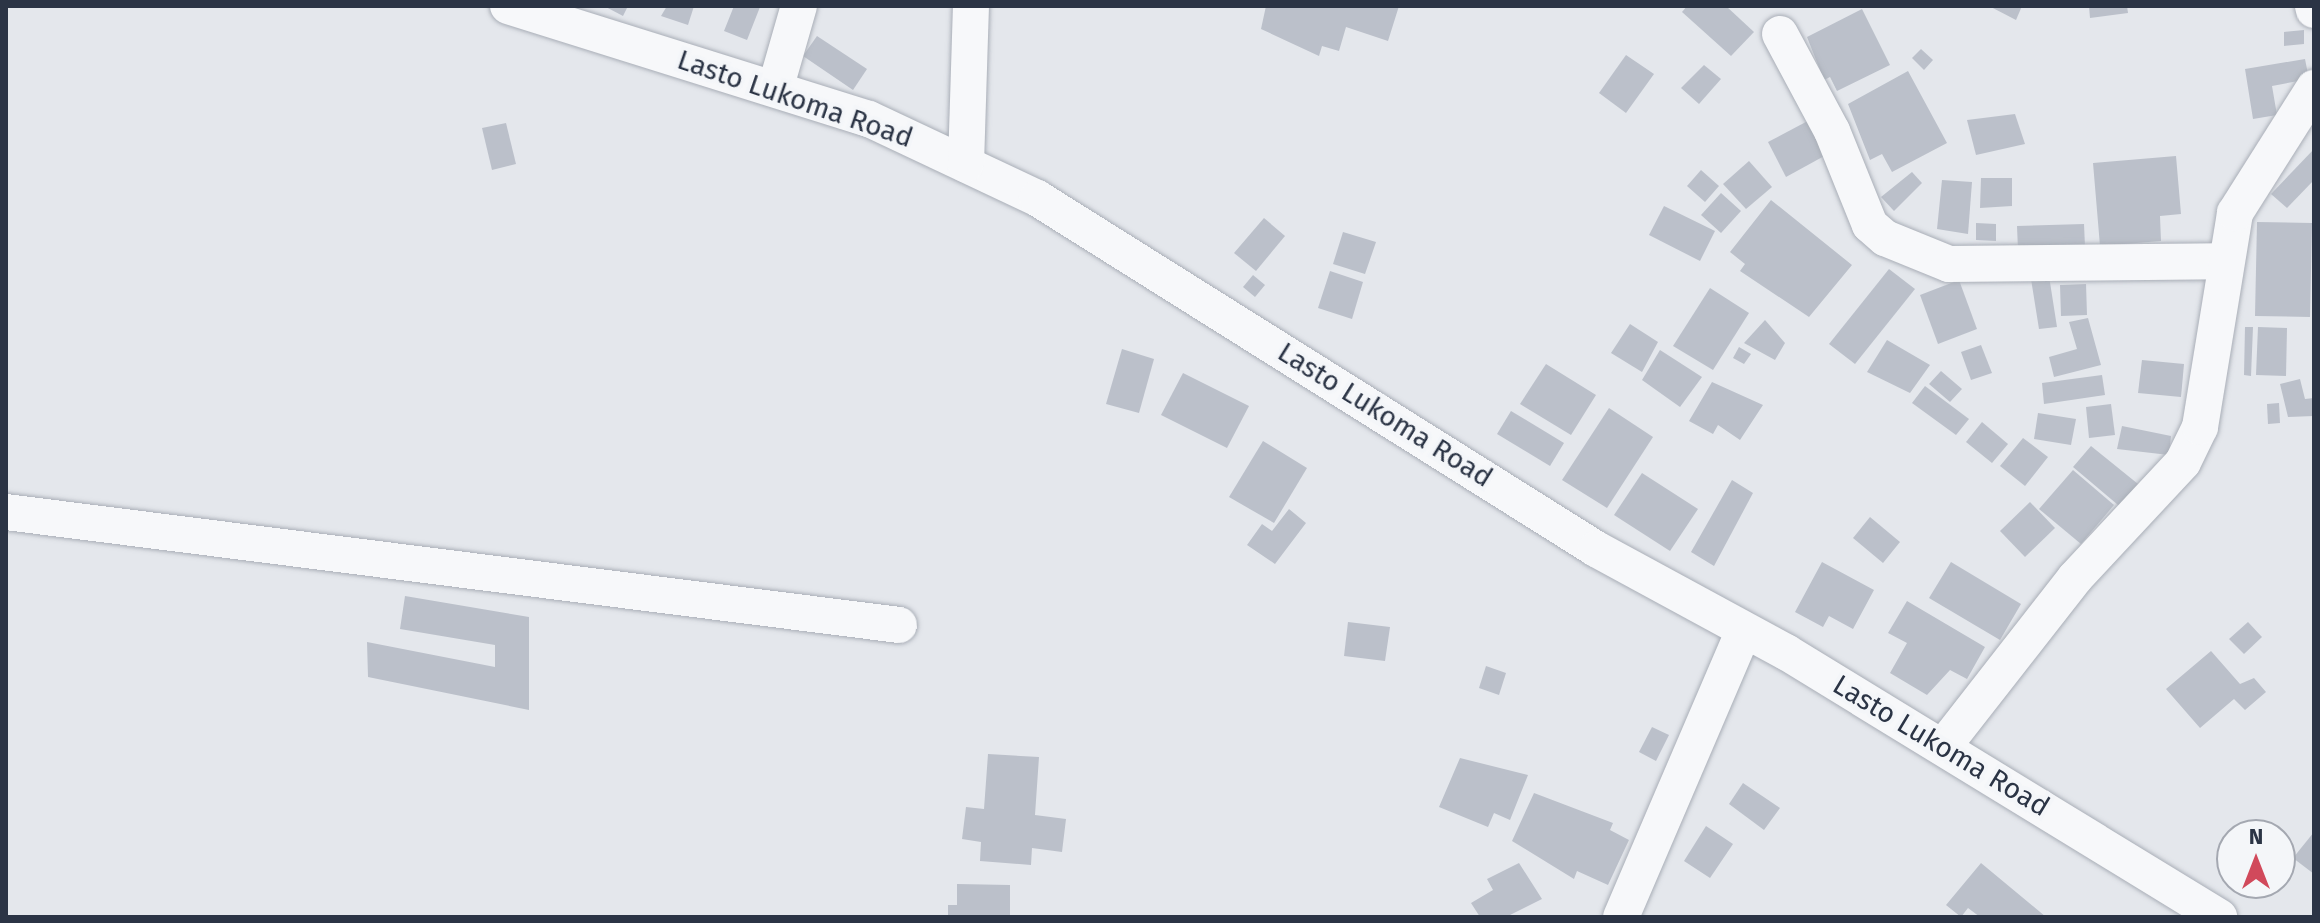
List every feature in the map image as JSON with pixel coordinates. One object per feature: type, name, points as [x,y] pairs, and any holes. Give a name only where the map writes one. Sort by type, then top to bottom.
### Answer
[{"type":"street","name":"Lasto Lukoma Road","points":[[508,6],[776,86],[966,164],[1037,198],[1596,549],[1744,630],[1943,747],[2219,917]]},
{"type":"street","points":[[776,86],[799,6]]},
{"type":"street","points":[[966,164],[971,6]]},
{"type":"street","points":[[1780,34],[1832,131],[1870,225],[1885,238],[1949,264],[2221,261]]},
{"type":"street","points":[[1943,747],[2075,578],[2183,462],[2200,427],[2221,261],[2252,180],[2314,88]]},
{"type":"street","points":[[6,512],[899,625]]},
{"type":"street","points":[[1621,917],[1744,630]]},
{"type":"building","points":[[604,6],[628,6],[623,16]]},
{"type":"building","points":[[667,6],[694,6],[688,25],[661,16]]},
{"type":"building","points":[[734,6],[760,7],[747,40],[724,31]]},
{"type":"building","points":[[1266,6],[1399,6],[1388,41],[1346,27],[1339,51],[1322,46],[1319,56],[1261,29]]},
{"type":"building","points":[[1687,6],[1726,6],[1754,32],[1731,56],[1682,12]]},
{"type":"building","points":[[1989,6],[2022,6],[2016,20]]},
{"type":"building","points":[[2089,6],[2127,6],[2128,13],[2090,18]]},
{"type":"building","points":[[1862,9],[1890,65],[1837,91],[1830,77],[1824,80],[1807,37]]},
{"type":"building","points":[[2304,30],[2304,44],[2284,46],[2284,32]]},
{"type":"building","points":[[817,36],[867,69],[853,90],[803,56]]},
{"type":"building","points":[[1921,49],[1933,60],[1924,70],[1912,58]]},
{"type":"building","points":[[1626,55],[1654,74],[1626,113],[1599,93]]},
{"type":"building","points":[[2305,59],[2309,79],[2272,86],[2277,115],[2253,119],[2245,69]]},
{"type":"building","points":[[1704,65],[1721,79],[1699,104],[1681,88]]},
{"type":"building","points":[[1908,71],[1947,143],[1892,172],[1882,154],[1870,160],[1848,104]]},
{"type":"building","points":[[2015,114],[2025,144],[1976,155],[1967,120]]},
{"type":"building","points":[[1819,115],[1837,149],[1786,177],[1768,142]]},
{"type":"building","points":[[506,123],[516,164],[492,170],[482,128]]},
{"type":"building","points":[[2314,149],[2314,180],[2287,208],[2271,194]]},
{"type":"building","points":[[2176,156],[2181,214],[2160,216],[2161,241],[2100,246],[2093,163]]},
{"type":"building","points":[[1749,161],[1772,187],[1746,209],[1723,184]]},
{"type":"building","points":[[1701,170],[1719,186],[1705,202],[1687,186]]},
{"type":"building","points":[[1912,172],[1922,183],[1894,211],[1881,197]]},
{"type":"building","points":[[1981,178],[2012,178],[2012,206],[1980,208]]},
{"type":"building","points":[[1942,180],[1972,182],[1968,234],[1937,229]]},
{"type":"building","points":[[1721,193],[1741,211],[1721,233],[1701,215]]},
{"type":"building","points":[[1771,200],[1852,265],[1809,317],[1740,271],[1745,264],[1730,252]]},
{"type":"building","points":[[1664,206],[1715,231],[1700,261],[1649,235]]},
{"type":"building","points":[[1264,218],[1285,236],[1256,271],[1234,253]]},
{"type":"building","points":[[2257,222],[2312,223],[2310,317],[2255,316]]},
{"type":"building","points":[[1976,223],[1996,224],[1996,241],[1976,240]]},
{"type":"building","points":[[2084,224],[2085,247],[2018,250],[2017,226]]},
{"type":"building","points":[[1343,232],[1376,242],[1365,274],[1333,264]]},
{"type":"building","points":[[1889,269],[1915,289],[1855,364],[1829,344]]},
{"type":"building","points":[[1330,271],[1363,282],[1352,319],[1318,308]]},
{"type":"building","points":[[1253,275],[1265,285],[1255,297],[1243,287]]},
{"type":"building","points":[[2049,276],[2057,327],[2039,329],[2031,279]]},
{"type":"building","points":[[1959,280],[1977,329],[1938,344],[1920,295]]},
{"type":"building","points":[[2086,284],[2087,315],[2061,316],[2060,285]]},
{"type":"building","points":[[1710,288],[1749,313],[1713,370],[1673,346]]},
{"type":"building","points":[[2088,318],[2101,365],[2054,377],[2049,357],[2077,349],[2069,322]]},
{"type":"building","points":[[1765,320],[1785,343],[1775,360],[1744,343]]},
{"type":"building","points":[[1630,324],[1658,342],[1642,372],[1611,353]]},
{"type":"building","points":[[2245,327],[2253,327],[2251,376],[2244,375]]},
{"type":"building","points":[[2258,327],[2287,328],[2286,376],[2256,375]]},
{"type":"building","points":[[1887,340],[1930,365],[1910,393],[1867,372]]},
{"type":"building","points":[[1981,345],[1992,373],[1971,380],[1961,352]]},
{"type":"building","points":[[1739,347],[1751,354],[1744,364],[1733,358]]},
{"type":"building","points":[[1122,349],[1154,359],[1139,413],[1106,404]]},
{"type":"building","points":[[1660,350],[1702,377],[1680,407],[1642,380]]},
{"type":"building","points":[[2142,360],[2184,364],[2181,397],[2138,393]]},
{"type":"building","points":[[1546,364],[1596,395],[1571,435],[1520,404]]},
{"type":"building","points":[[1941,371],[1962,389],[1950,402],[1929,384]]},
{"type":"building","points":[[1183,373],[1249,406],[1227,448],[1161,415]]},
{"type":"building","points":[[2102,375],[2105,395],[2044,404],[2042,383]]},
{"type":"building","points":[[2300,379],[2305,399],[2314,398],[2314,416],[2288,417],[2280,384]]},
{"type":"building","points":[[1712,382],[1763,405],[1740,440],[1718,425],[1713,434],[1689,421]]},
{"type":"building","points":[[1925,386],[1969,419],[1956,435],[1912,403]]},
{"type":"building","points":[[2279,403],[2280,423],[2268,424],[2267,404]]},
{"type":"building","points":[[2111,404],[2115,435],[2089,438],[2086,407]]},
{"type":"building","points":[[1609,408],[1653,437],[1607,508],[1562,480]]},
{"type":"building","points":[[1511,411],[1564,443],[1550,466],[1497,434]]},
{"type":"building","points":[[2038,413],[2076,419],[2071,445],[2034,439]]},
{"type":"building","points":[[1982,422],[2008,444],[1992,463],[1966,442]]},
{"type":"building","points":[[2122,426],[2171,436],[2169,455],[2117,449]]},
{"type":"building","points":[[2023,438],[2048,457],[2025,486],[2000,466]]},
{"type":"building","points":[[1263,441],[1307,468],[1274,523],[1229,497]]},
{"type":"building","points":[[2091,446],[2143,488],[2124,510],[2073,467]]},
{"type":"building","points":[[2073,470],[2114,505],[2081,544],[2039,509]]},
{"type":"building","points":[[1642,473],[1698,509],[1670,551],[1614,515]]},
{"type":"building","points":[[1732,480],[1753,493],[1714,566],[1691,552]]},
{"type":"building","points":[[2030,502],[2055,528],[2025,557],[2000,531]]},
{"type":"building","points":[[1289,509],[1306,523],[1275,564],[1247,545],[1262,524],[1272,531]]},
{"type":"building","points":[[1870,517],[1900,542],[1883,563],[1853,538]]},
{"type":"building","points":[[1822,562],[1874,590],[1853,629],[1829,616],[1823,627],[1795,612]]},
{"type":"building","points":[[1951,562],[2021,604],[2000,640],[1929,598]]},
{"type":"building","points":[[405,596],[529,617],[529,710],[368,677],[367,642],[495,667],[495,645],[400,629]]},
{"type":"building","points":[[1907,601],[1985,647],[1967,679],[1950,670],[1927,695],[1890,673],[1907,643],[1888,633]]},
{"type":"building","points":[[1348,622],[1390,627],[1385,661],[1344,656]]},
{"type":"building","points":[[2248,622],[2262,637],[2244,654],[2229,639]]},
{"type":"building","points":[[2211,651],[2240,684],[2254,678],[2266,692],[2245,710],[2234,699],[2200,728],[2166,689]]},
{"type":"building","points":[[1486,666],[1506,673],[1499,695],[1479,688]]},
{"type":"building","points":[[1652,727],[1669,735],[1656,761],[1639,752]]},
{"type":"building","points":[[988,754],[1039,757],[1035,815],[1066,819],[1062,852],[1032,848],[1031,865],[980,861],[981,842],[962,839],[966,807],[984,809]]},
{"type":"building","points":[[1460,758],[1528,775],[1510,820],[1494,813],[1488,827],[1439,807]]},
{"type":"building","points":[[1743,783],[1780,808],[1764,830],[1729,804]]},
{"type":"building","points":[[1534,793],[1613,823],[1610,830],[1629,840],[1608,885],[1577,871],[1574,879],[1512,841]]},
{"type":"building","points":[[1706,826],[1733,844],[1710,878],[1684,861]]},
{"type":"building","points":[[2314,832],[2314,874],[2296,860],[2296,854]]},
{"type":"building","points":[[1519,863],[1542,899],[1506,917],[1480,917],[1471,903],[1493,890],[1487,879]]},
{"type":"building","points":[[1981,863],[2046,917],[1980,917],[1968,908],[1961,917],[1946,905]]},
{"type":"building","points":[[957,884],[1010,885],[1010,917],[948,917],[948,905],[957,905]]}]
